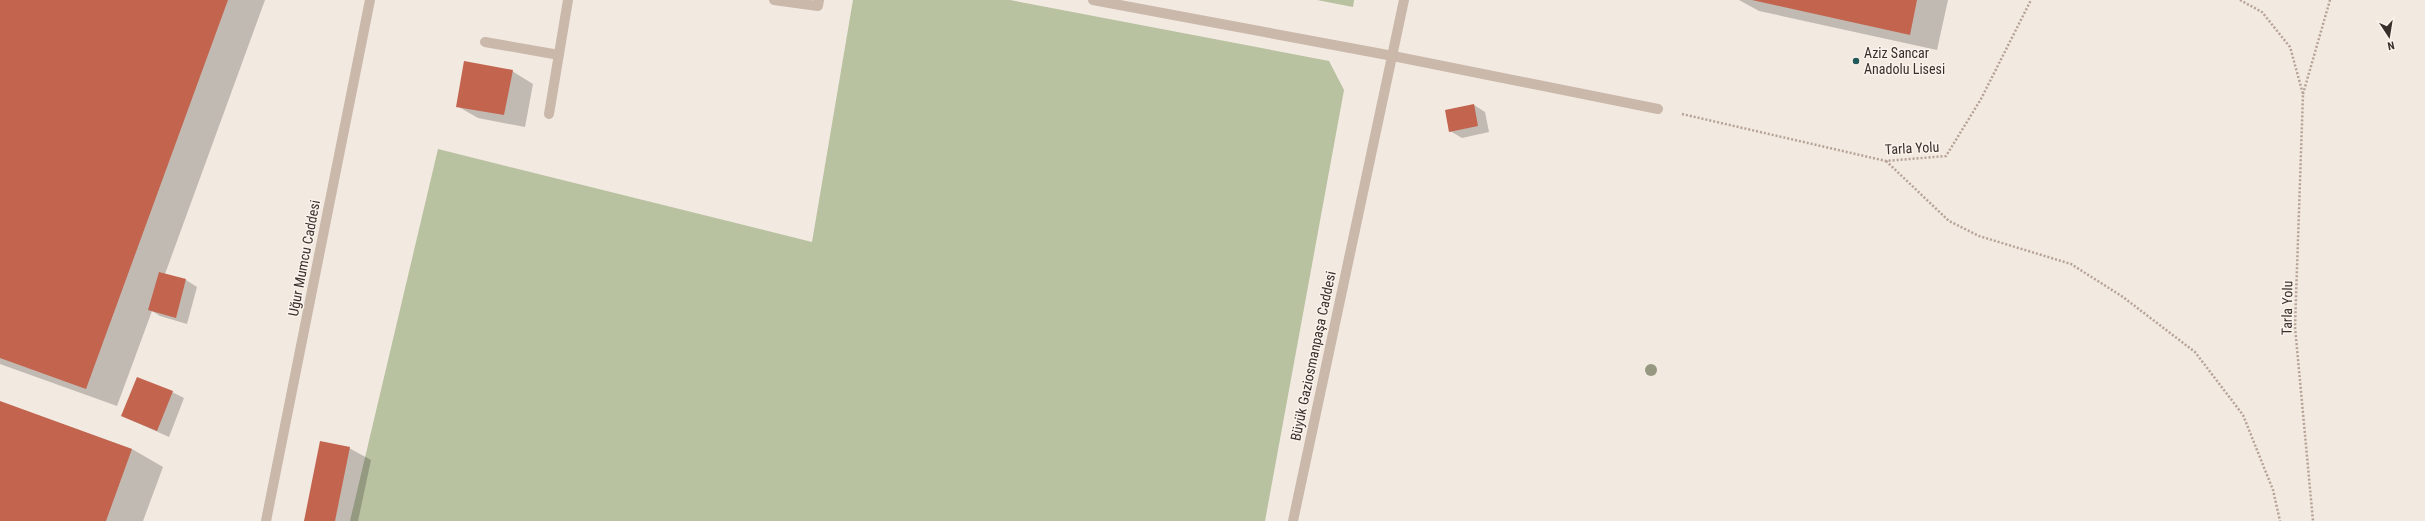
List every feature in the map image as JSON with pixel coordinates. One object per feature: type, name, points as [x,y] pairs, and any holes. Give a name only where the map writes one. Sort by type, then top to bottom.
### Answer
[{"type":"street","name":"Uğur Mumcu Caddesi","points":[[266,521],[370,0]]},
{"type":"street","points":[[550,114],[568,0]]},
{"type":"street","points":[[774,0],[818,6],[819,0]]},
{"type":"street","points":[[1092,0],[1393,56],[1658,109]]},
{"type":"street","name":"Büyük Gaziosmanpaşa Caddesi","points":[[1293,521],[1361,196],[1393,56],[1404,0]]},
{"type":"street","points":[[485,42],[560,55]]},
{"type":"path","name":"Tarla Yolu","points":[[1658,109],[1886,161],[1946,156],[1981,99],[2031,0]]},
{"type":"path","name":"Tarla Yolu","points":[[2240,0],[2262,12],[2290,47],[2303,94]]},
{"type":"path","name":"Tarla Yolu","points":[[2313,521],[2295,327],[2303,94],[2330,0]]},
{"type":"path","points":[[1886,161],[1948,221],[1979,236],[2071,264],[2123,297],[2195,352],[2243,415],[2273,490],[2280,521]]},
{"type":"green space","points":[[853,0],[1010,0],[1329,61],[1344,90],[1265,521],[350,521],[438,149],[812,242]]},
{"type":"green space","points":[[1317,0],[1354,0],[1353,7]]},
{"type":"building","points":[[0,0],[228,0],[86,389],[0,358]]},
{"type":"building","points":[[1752,0],[1917,0],[1910,35]]},
{"type":"building","points":[[464,61],[513,70],[504,115],[456,107]]},
{"type":"building","points":[[1474,104],[1478,126],[1449,132],[1445,110]]},
{"type":"building","points":[[159,272],[186,279],[176,318],[148,310]]},
{"type":"building","points":[[137,377],[173,391],[157,431],[121,416]]},
{"type":"building","points":[[0,401],[132,449],[106,521],[0,521]]},
{"type":"building","points":[[320,441],[350,447],[335,521],[304,521]]},
{"type":"place","name":"Aziz Sancar Anadolu Lisesi","points":[[1856,61]]}]
